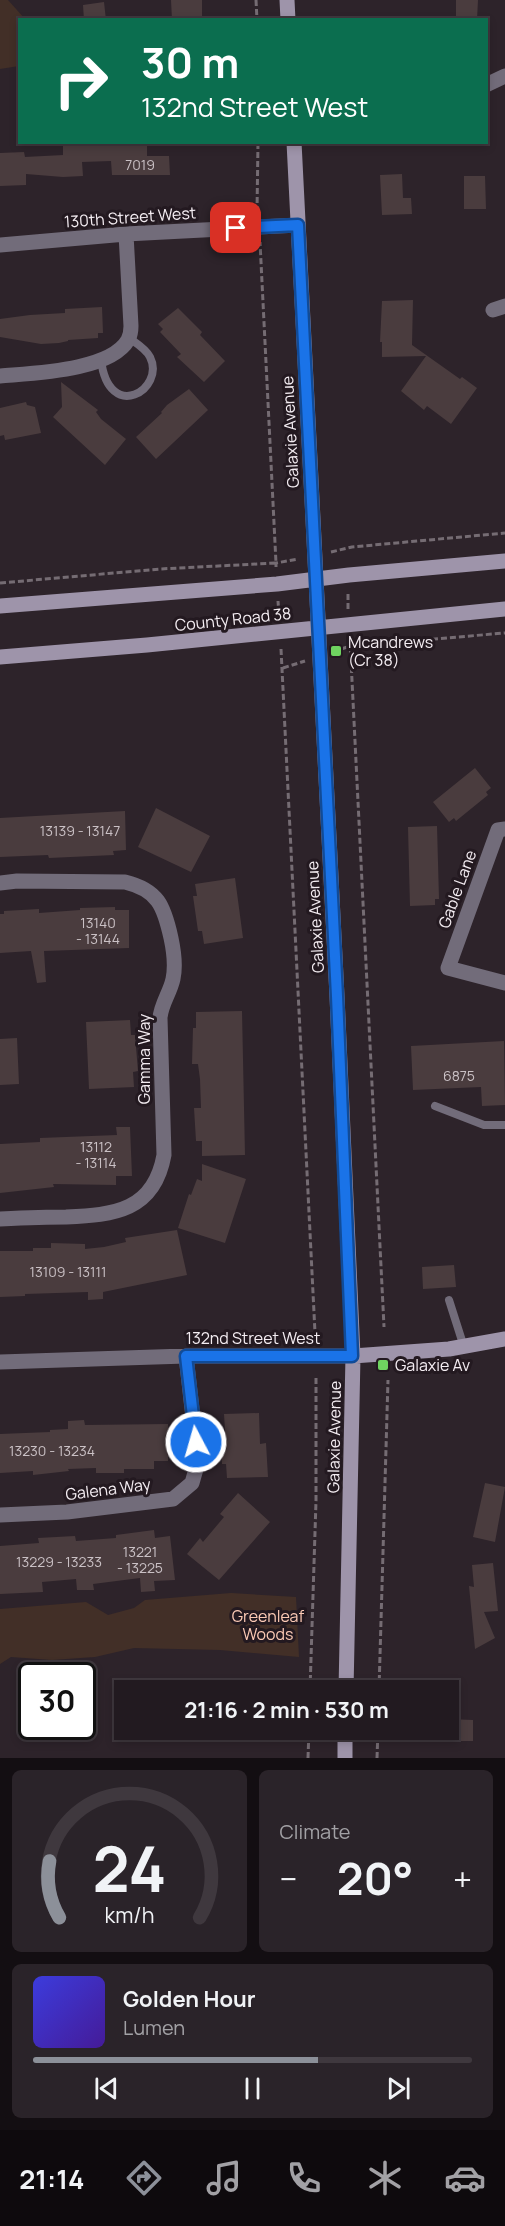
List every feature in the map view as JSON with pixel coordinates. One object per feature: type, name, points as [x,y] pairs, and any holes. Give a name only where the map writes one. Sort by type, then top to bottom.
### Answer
[{"type":"street","points":[[287,0],[288,18]]},
{"type":"street","points":[[488,84],[505,76]]},
{"type":"street","name":"Galaxie Avenue","points":[[294,144],[337,986],[352,1356],[346,1680]]},
{"type":"street","name":"130th Street West","points":[[0,245],[126,234],[298,225]]},
{"type":"street","points":[[0,376],[66,369],[101,360],[114,353],[129,338],[131,326],[126,234]]},
{"type":"street","name":"County Road 38","points":[[0,606],[316,580],[505,561]]},
{"type":"street","name":"County Road 38","points":[[0,657],[350,626],[505,609]]},
{"type":"street","name":"Gable Lane","points":[[504,980],[448,968],[498,830],[505,829]]},
{"type":"street","name":"Gamma Way","points":[[0,883],[17,881],[125,882],[140,886],[159,902],[166,914],[175,966],[170,989],[160,1009],[164,1155],[162,1168],[147,1194],[134,1205],[120,1212],[101,1216],[0,1219]]},
{"type":"street","name":"132nd Street West","points":[[0,1362],[186,1356],[352,1356],[464,1347],[505,1339]]},
{"type":"street","name":"Galena Way","points":[[0,1515],[67,1512],[172,1499],[192,1483],[198,1462],[186,1356]]},
{"type":"street","points":[[345,1740],[345,1758]]},
{"type":"lane","points":[[101,360],[107,385],[114,392],[125,396],[137,394],[148,384],[153,374],[150,358],[129,338]]},
{"type":"lane","points":[[435,1106],[484,1125],[505,1125]]},
{"type":"lane","points":[[449,1300],[464,1347]]},
{"type":"path","points":[[256,0],[257,18]]},
{"type":"path","points":[[0,584],[160,570],[276,563],[259,226],[256,206],[258,144]]},
{"type":"path","points":[[384,1327],[350,626],[347,604],[352,547],[505,532]]},
{"type":"path","points":[[351,646],[505,633]]},
{"type":"path","points":[[282,668],[315,1333]]},
{"type":"path","points":[[310,1680],[316,1501],[316,1375]]},
{"type":"path","points":[[379,1680],[388,1380]]},
{"type":"path","points":[[308,1758],[309,1740]]},
{"type":"path","points":[[377,1758],[378,1740]]},
{"type":"green space","points":[[0,0],[8,0],[24,18],[18,18],[18,66],[0,69]]},
{"type":"green space","name":"Greenleaf Woods","points":[[231,1593],[296,1597],[299,1657],[220,1650],[134,1648],[95,1657],[52,1660],[11,1657],[0,1664],[0,1609],[86,1602],[108,1615],[134,1608],[145,1600]]},
{"type":"building","points":[[171,0],[202,0],[202,18],[172,18]]},
{"type":"building","points":[[456,0],[478,0],[477,18],[456,18]]},
{"type":"building","points":[[104,2],[106,18],[84,18],[83,5]]},
{"type":"building","points":[[63,144],[147,144],[147,156],[169,156],[170,175],[112,175],[111,161],[82,162],[83,176],[26,174],[26,185],[0,186],[0,153],[24,152],[25,157],[63,155]]},
{"type":"building","points":[[402,174],[403,198],[411,198],[412,214],[382,215],[380,175]]},
{"type":"building","points":[[464,176],[485,176],[486,209],[464,209]]},
{"type":"building","points":[[413,300],[412,345],[460,379],[462,377],[477,388],[451,424],[427,406],[424,410],[401,391],[426,356],[382,357],[382,342],[380,342],[382,301]]},
{"type":"building","points":[[102,307],[103,333],[98,333],[98,338],[41,344],[0,337],[0,319],[65,313],[65,309]]},
{"type":"building","points":[[178,308],[202,332],[200,335],[225,361],[204,382],[177,357],[181,354],[160,332],[163,329],[158,324]]},
{"type":"building","points":[[61,382],[98,410],[96,412],[101,419],[126,439],[105,465],[53,417],[62,407]]},
{"type":"building","points":[[189,389],[208,410],[156,459],[136,437],[162,413],[167,405]]},
{"type":"building","points":[[26,402],[27,405],[35,407],[41,433],[5,440],[4,435],[0,436],[0,408]]},
{"type":"building","points":[[475,768],[491,788],[486,792],[488,795],[456,821],[454,818],[449,822],[433,802]]},
{"type":"building","points":[[156,808],[210,836],[191,872],[138,847]]},
{"type":"building","points":[[125,811],[126,850],[113,851],[114,855],[49,858],[48,855],[0,857],[0,818]]},
{"type":"building","points":[[437,826],[439,899],[435,899],[435,905],[410,906],[408,827]]},
{"type":"building","points":[[235,878],[243,938],[204,944],[202,931],[198,931],[193,896],[197,896],[195,884]]},
{"type":"building","points":[[115,907],[115,910],[129,910],[129,948],[44,951],[46,982],[37,983],[31,951],[0,953],[0,914],[4,914],[4,911],[39,909],[39,913]]},
{"type":"building","points":[[242,1011],[245,1155],[202,1156],[202,1141],[196,1141],[194,1108],[201,1108],[200,1079],[198,1064],[192,1064],[196,1012]]},
{"type":"building","points":[[130,1020],[131,1035],[135,1035],[138,1071],[133,1072],[134,1087],[89,1089],[86,1022]]},
{"type":"building","points":[[17,1038],[19,1084],[0,1085],[0,1039]]},
{"type":"building","points":[[504,1041],[505,1105],[482,1106],[481,1087],[413,1090],[411,1046]]},
{"type":"building","points":[[116,1127],[130,1127],[132,1176],[116,1176],[116,1185],[53,1184],[54,1187],[0,1193],[0,1144],[40,1142],[40,1138],[117,1135]]},
{"type":"building","points":[[202,1164],[246,1179],[225,1243],[178,1228],[189,1194],[191,1195],[197,1179],[202,1181]]},
{"type":"building","points":[[177,1230],[187,1275],[103,1292],[103,1299],[88,1300],[88,1292],[0,1297],[0,1251],[33,1251],[33,1248],[51,1248],[51,1243],[85,1244],[85,1249],[104,1247],[126,1242],[125,1238]]},
{"type":"building","points":[[454,1265],[456,1287],[423,1289],[422,1267]]},
{"type":"building","points":[[259,1413],[260,1444],[266,1443],[268,1477],[227,1478],[226,1464],[222,1464],[221,1446],[226,1446],[224,1414]]},
{"type":"building","points":[[84,1420],[85,1425],[168,1424],[168,1461],[154,1461],[154,1469],[124,1469],[124,1473],[96,1473],[96,1468],[68,1469],[69,1471],[33,1475],[33,1471],[0,1473],[0,1434],[68,1429],[68,1421]]},
{"type":"building","points":[[485,1483],[505,1487],[495,1542],[473,1537]]},
{"type":"building","points":[[238,1493],[270,1522],[219,1580],[187,1554],[200,1538],[203,1542],[224,1517],[220,1514]]},
{"type":"building","points":[[154,1530],[155,1538],[170,1536],[175,1580],[154,1581],[155,1591],[141,1592],[140,1578],[93,1584],[94,1590],[77,1590],[76,1579],[42,1582],[43,1592],[0,1594],[0,1546],[39,1543],[38,1538],[75,1536],[76,1541],[116,1538],[116,1535]]},
{"type":"building","points":[[493,1563],[498,1611],[484,1612],[495,1638],[475,1649],[469,1586],[474,1587],[472,1565]]},
{"type":"building","points":[[459,1719],[473,1720],[473,1741],[448,1741],[459,1740]]},
{"type":"place","name":"Mcandrews (Cr 38)","points":[[336,651]]},
{"type":"place","name":"Galaxie Av","points":[[383,1365]]},
{"type":"route","points":[[196,1442],[186,1356],[352,1356],[337,996],[298,225],[236,228]]}]
